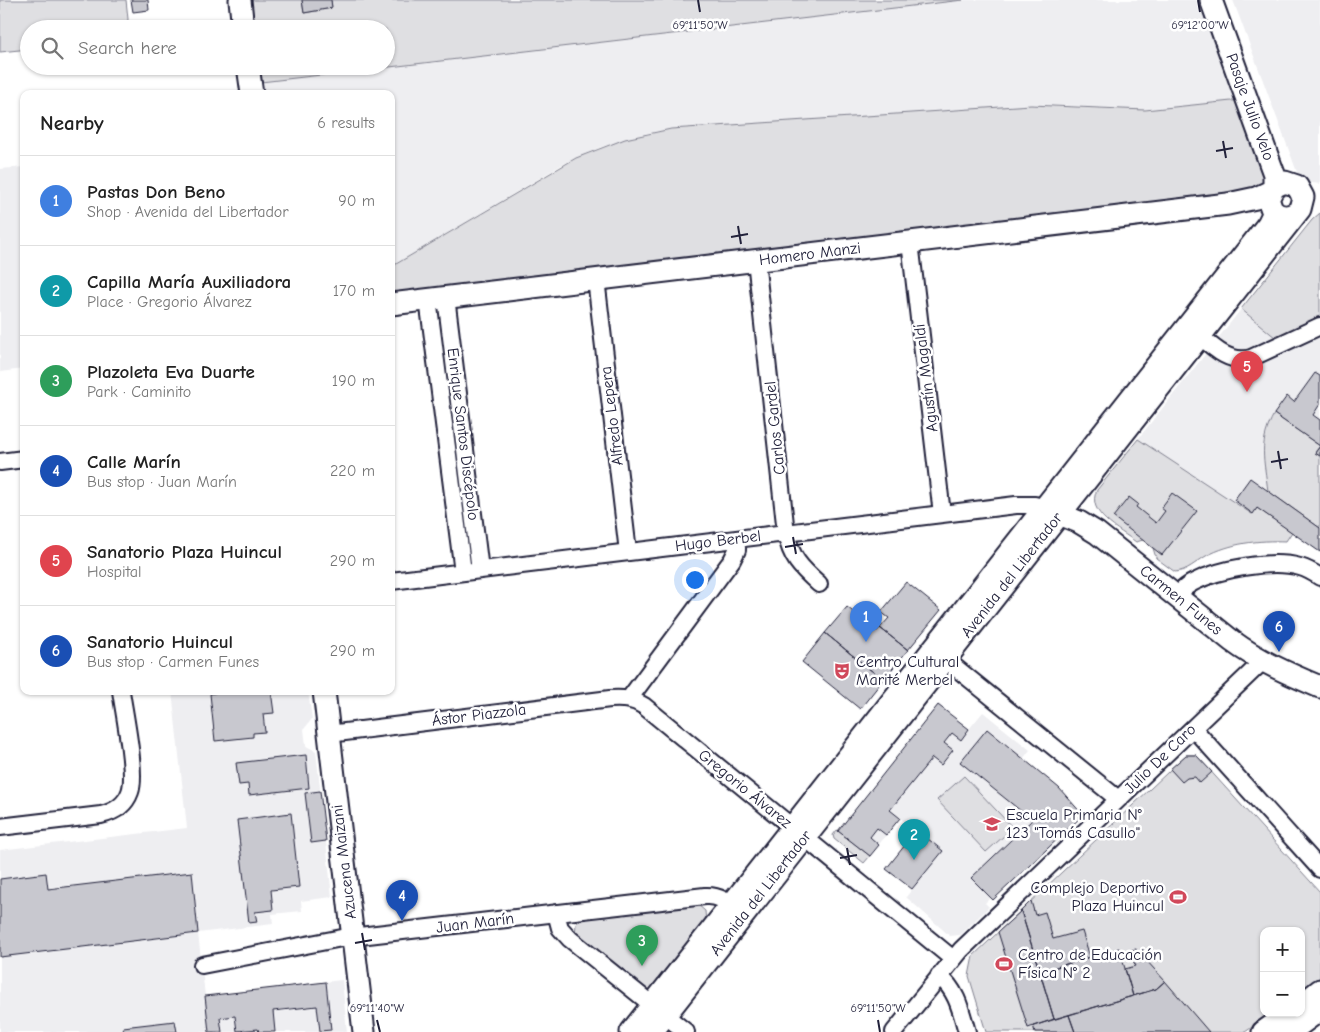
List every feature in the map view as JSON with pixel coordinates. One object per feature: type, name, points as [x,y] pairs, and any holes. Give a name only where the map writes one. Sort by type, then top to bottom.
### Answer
[{"type":"main road","points":[[240,0],[243,20]]},
{"type":"main road","name":"Pasaje Julio Velo","points":[[1211,0],[1274,174],[1273,200]]},
{"type":"main road","name":"Pasaje Julio Velo","points":[[1224,0],[1284,162],[1296,186]]},
{"type":"main road","points":[[249,75],[251,90]]},
{"type":"main road","points":[[1320,189],[1296,186],[1285,182],[1273,200],[1279,215],[1286,216],[1320,197]]},
{"type":"main road","points":[[1296,186],[1303,197],[1299,210]]},
{"type":"main road","name":"Homero Manzi","points":[[395,303],[1228,204],[1252,206],[1273,200]]},
{"type":"main road","name":"Avenida del Libertador","points":[[1194,331],[1268,224],[1273,200]]},
{"type":"main road","name":"Avenida del Libertador","points":[[630,1032],[659,1010],[1194,331],[1299,210]]},
{"type":"main road","name":"Avenida del Libertador","points":[[798,833],[945,659],[1052,511]]},
{"type":"main road","name":"Carmen Funes","points":[[1052,511],[1078,522],[1097,533],[1232,641],[1263,661],[1320,687]]},
{"type":"main road","name":"Azucena Maizani","points":[[324,695],[364,1032]]},
{"type":"main road","points":[[1305,1002],[1320,990]]},
{"type":"main road","name":"Avenida del Libertador","points":[[652,1032],[659,1010]]},
{"type":"main road","points":[[1290,1032],[1320,1010]]},
{"type":"main road","points":[[1263,1032],[1284,1017]]},
{"type":"street","name":"Agustín Magaldi","points":[[910,242],[942,514]]},
{"type":"street","name":"Carlos Gardel","points":[[756,260],[786,533],[794,560],[819,584]]},
{"type":"street","name":"Alfredo Lepera","points":[[596,279],[628,552]]},
{"type":"street","name":"Enrique Santos Discépolo","points":[[437,298],[480,570]]},
{"type":"street","name":"Enrique Santos Discépolo","points":[[437,298],[462,572]]},
{"type":"street","points":[[1194,331],[1229,357],[1245,360],[1320,326]]},
{"type":"street","points":[[0,462],[20,460]]},
{"type":"street","name":"Hugo Berbel","points":[[395,580],[1022,504],[1035,505],[1052,511]]},
{"type":"street","points":[[629,699],[732,560],[737,550],[737,539]]},
{"type":"street","points":[[1176,596],[1187,586],[1200,579],[1254,567],[1292,565],[1307,569],[1320,578]]},
{"type":"street","points":[[945,659],[1118,799]]},
{"type":"street","name":"Julio De Caro","points":[[894,1032],[953,959],[1263,661]]},
{"type":"street","points":[[0,827],[101,815],[120,808],[131,792],[132,772],[122,695]]},
{"type":"street","name":"Ástor Piazzola","points":[[329,734],[610,699],[629,699]]},
{"type":"street","name":"Gregorio Álvarez","points":[[629,699],[644,706],[953,959]]},
{"type":"street","points":[[1193,728],[1320,869]]},
{"type":"street","name":"Juan Marín","points":[[202,965],[353,937],[705,896],[718,897],[737,910]]},
{"type":"street","points":[[556,913],[558,923],[566,936],[686,1032]]},
{"type":"street","points":[[938,976],[954,994],[967,1032]]},
{"type":"shaded area","points":[[0,0],[126,0],[128,20],[20,20],[20,50],[0,52]]},
{"type":"shaded area","points":[[251,0],[302,0],[304,13],[332,8],[331,0],[963,0],[395,66],[395,20],[254,20]]},
{"type":"shaded area","points":[[963,0],[1203,0],[1241,100],[1145,110],[1051,105],[680,128],[648,133],[601,147],[563,164],[395,265],[395,90],[262,90],[261,82],[321,75],[395,75],[395,66]]},
{"type":"shaded area","points":[[1233,0],[1320,0],[1320,184],[1305,182],[1297,172]]},
{"type":"shaded area","points":[[260,75],[321,75],[261,82]]},
{"type":"shaded area","points":[[1241,100],[1267,176],[1260,189],[395,294],[395,265],[576,158],[625,139],[671,129],[1031,105],[1145,110]]},
{"type":"shaded area","points":[[20,167],[20,370],[0,372],[0,169]]},
{"type":"shaded area","points":[[1320,213],[1320,552],[1292,532],[1286,541],[1255,541],[1229,546],[1205,557],[1183,572],[1175,572],[1156,558],[1153,548],[1143,540],[1136,542],[1100,514],[1095,506],[1095,493],[1312,220]]},
{"type":"shaded area","points":[[1320,213],[1320,317],[1276,338],[1241,309],[1312,220]]},
{"type":"shaded area","points":[[1274,414],[1320,446],[1315,452],[1320,456],[1320,528],[1268,491],[1264,443]]},
{"type":"shaded area","points":[[1138,439],[1252,514],[1257,508],[1292,532],[1286,541],[1265,541],[1235,545],[1206,556],[1187,568],[1175,572],[1156,558],[1153,548],[1143,540],[1136,542],[1113,526],[1096,506],[1097,490]]},
{"type":"shaded area","points":[[172,695],[309,695],[312,719],[304,729],[306,746],[316,751],[332,897],[301,901],[302,911],[272,914],[273,924],[198,933],[205,996],[342,980],[347,1032],[0,1032],[0,850],[187,828]]},
{"type":"shaded area","name":"Escuela Primaria N° 123 \"Tomás Casullo\"","points":[[938,705],[969,729],[983,712],[1030,750],[1023,759],[1059,788],[1083,815],[993,900],[990,898],[985,903],[989,907],[960,935],[950,936],[906,897],[942,851],[900,818],[864,863],[834,839],[833,835]]},
{"type":"shaded area","name":"Complejo Deportivo Plaza Huincul","points":[[1186,755],[1196,755],[1320,892],[1320,977],[1305,990],[1305,927],[1260,927],[1260,1017],[1267,1017],[1245,1032],[986,1032],[969,976],[973,956]]},
{"type":"shaded area","points":[[964,776],[1013,828],[986,852],[937,800]]},
{"type":"shaded area","points":[[837,830],[870,856],[864,863],[834,839],[833,835]]},
{"type":"shaded area","points":[[697,904],[705,911],[706,922],[656,989],[648,993],[575,934],[576,924],[581,918]]},
{"type":"building","points":[[131,0],[148,0],[149,10],[133,12]]},
{"type":"building","points":[[302,0],[331,0],[332,8],[304,13]]},
{"type":"building","points":[[1315,373],[1320,376],[1320,404],[1313,415],[1320,420],[1320,446],[1274,414],[1287,396],[1294,402]]},
{"type":"building","points":[[1320,446],[1320,456],[1315,453]]},
{"type":"building","points":[[1250,478],[1320,528],[1320,552],[1257,508],[1253,514],[1234,500]]},
{"type":"building","points":[[1172,493],[1197,511],[1162,555],[1113,517],[1129,497],[1138,504],[1136,507],[1156,523],[1165,511],[1161,508]]},
{"type":"building","points":[[906,582],[941,610],[908,650],[880,628],[889,618],[881,612]]},
{"type":"building","points":[[847,607],[877,631],[880,628],[908,650],[883,680],[825,633]]},
{"type":"building","name":"Centro Cultural Marité Merbel","points":[[825,633],[883,680],[860,709],[802,662]]},
{"type":"building","points":[[210,695],[272,695],[274,713],[263,714],[265,732],[253,733],[253,737],[215,741]]},
{"type":"building","points":[[938,705],[969,729],[961,740],[952,733],[944,743],[953,750],[941,765],[932,758],[890,810],[900,818],[886,835],[877,828],[870,837],[879,845],[870,856],[838,831]]},
{"type":"building","points":[[987,729],[1059,788],[1083,815],[993,900],[971,878],[1032,820],[960,762]]},
{"type":"building","points":[[306,755],[309,788],[249,795],[248,784],[239,785],[236,763]]},
{"type":"building","points":[[1186,755],[1196,755],[1212,772],[1200,783],[1195,777],[1187,778],[1182,782],[1170,769]]},
{"type":"building","points":[[320,791],[326,841],[311,843],[305,793]]},
{"type":"building","points":[[291,813],[299,887],[271,890],[273,910],[255,912],[257,922],[249,923],[237,820]]},
{"type":"building","points":[[917,830],[943,851],[912,889],[886,869]]},
{"type":"building","points":[[192,872],[198,933],[0,957],[0,879],[46,873],[48,889]]},
{"type":"building","points":[[1031,901],[1035,915],[1045,912],[1053,939],[1082,931],[1090,957],[1040,972],[1021,911]]},
{"type":"building","points":[[1021,911],[1054,1019],[1028,1028],[998,932]]},
{"type":"building","points":[[1119,948],[1133,996],[1054,1019],[1040,972]]},
{"type":"building","points":[[1136,949],[1165,981],[1156,989],[1133,996],[1125,969],[1136,966],[1127,951]]},
{"type":"building","points":[[1165,981],[1209,1032],[1075,1032],[1069,1015],[1156,989]]},
{"type":"building","points":[[326,982],[331,1030],[320,1031],[317,1006],[273,1011],[275,1032],[259,1032],[258,1029],[237,1031],[235,1016],[220,1018],[222,1032],[209,1032],[205,996]]},
{"type":"building","points":[[1069,1015],[1075,1032],[1035,1032],[1033,1026]]},
{"type":"building","points":[[175,1021],[177,1032],[124,1032],[123,1027]]},
{"type":"place","name":"Sanatorio Plaza Huincul","points":[[1247,392]]},
{"type":"place","name":"Pastas Don Beno","points":[[866,642]]},
{"type":"place","name":"Sanatorio Huincul","points":[[1279,652]]},
{"type":"place","name":"Centro Cultural Marité Merbel","points":[[842,671]]},
{"type":"place","name":"Escuela Primaria N° 123 \"Tomás Casullo\"","points":[[992,824]]},
{"type":"place","name":"Capilla María Auxiliadora","points":[[914,860]]},
{"type":"place","name":"Complejo Deportivo Plaza Huincul","points":[[1178,897]]},
{"type":"place","name":"Calle Marín","points":[[402,921]]},
{"type":"place","name":"Centro de Educación Física N° 2","points":[[1004,964]]},
{"type":"place","name":"Plazoleta Eva Duarte","points":[[642,966]]}]
